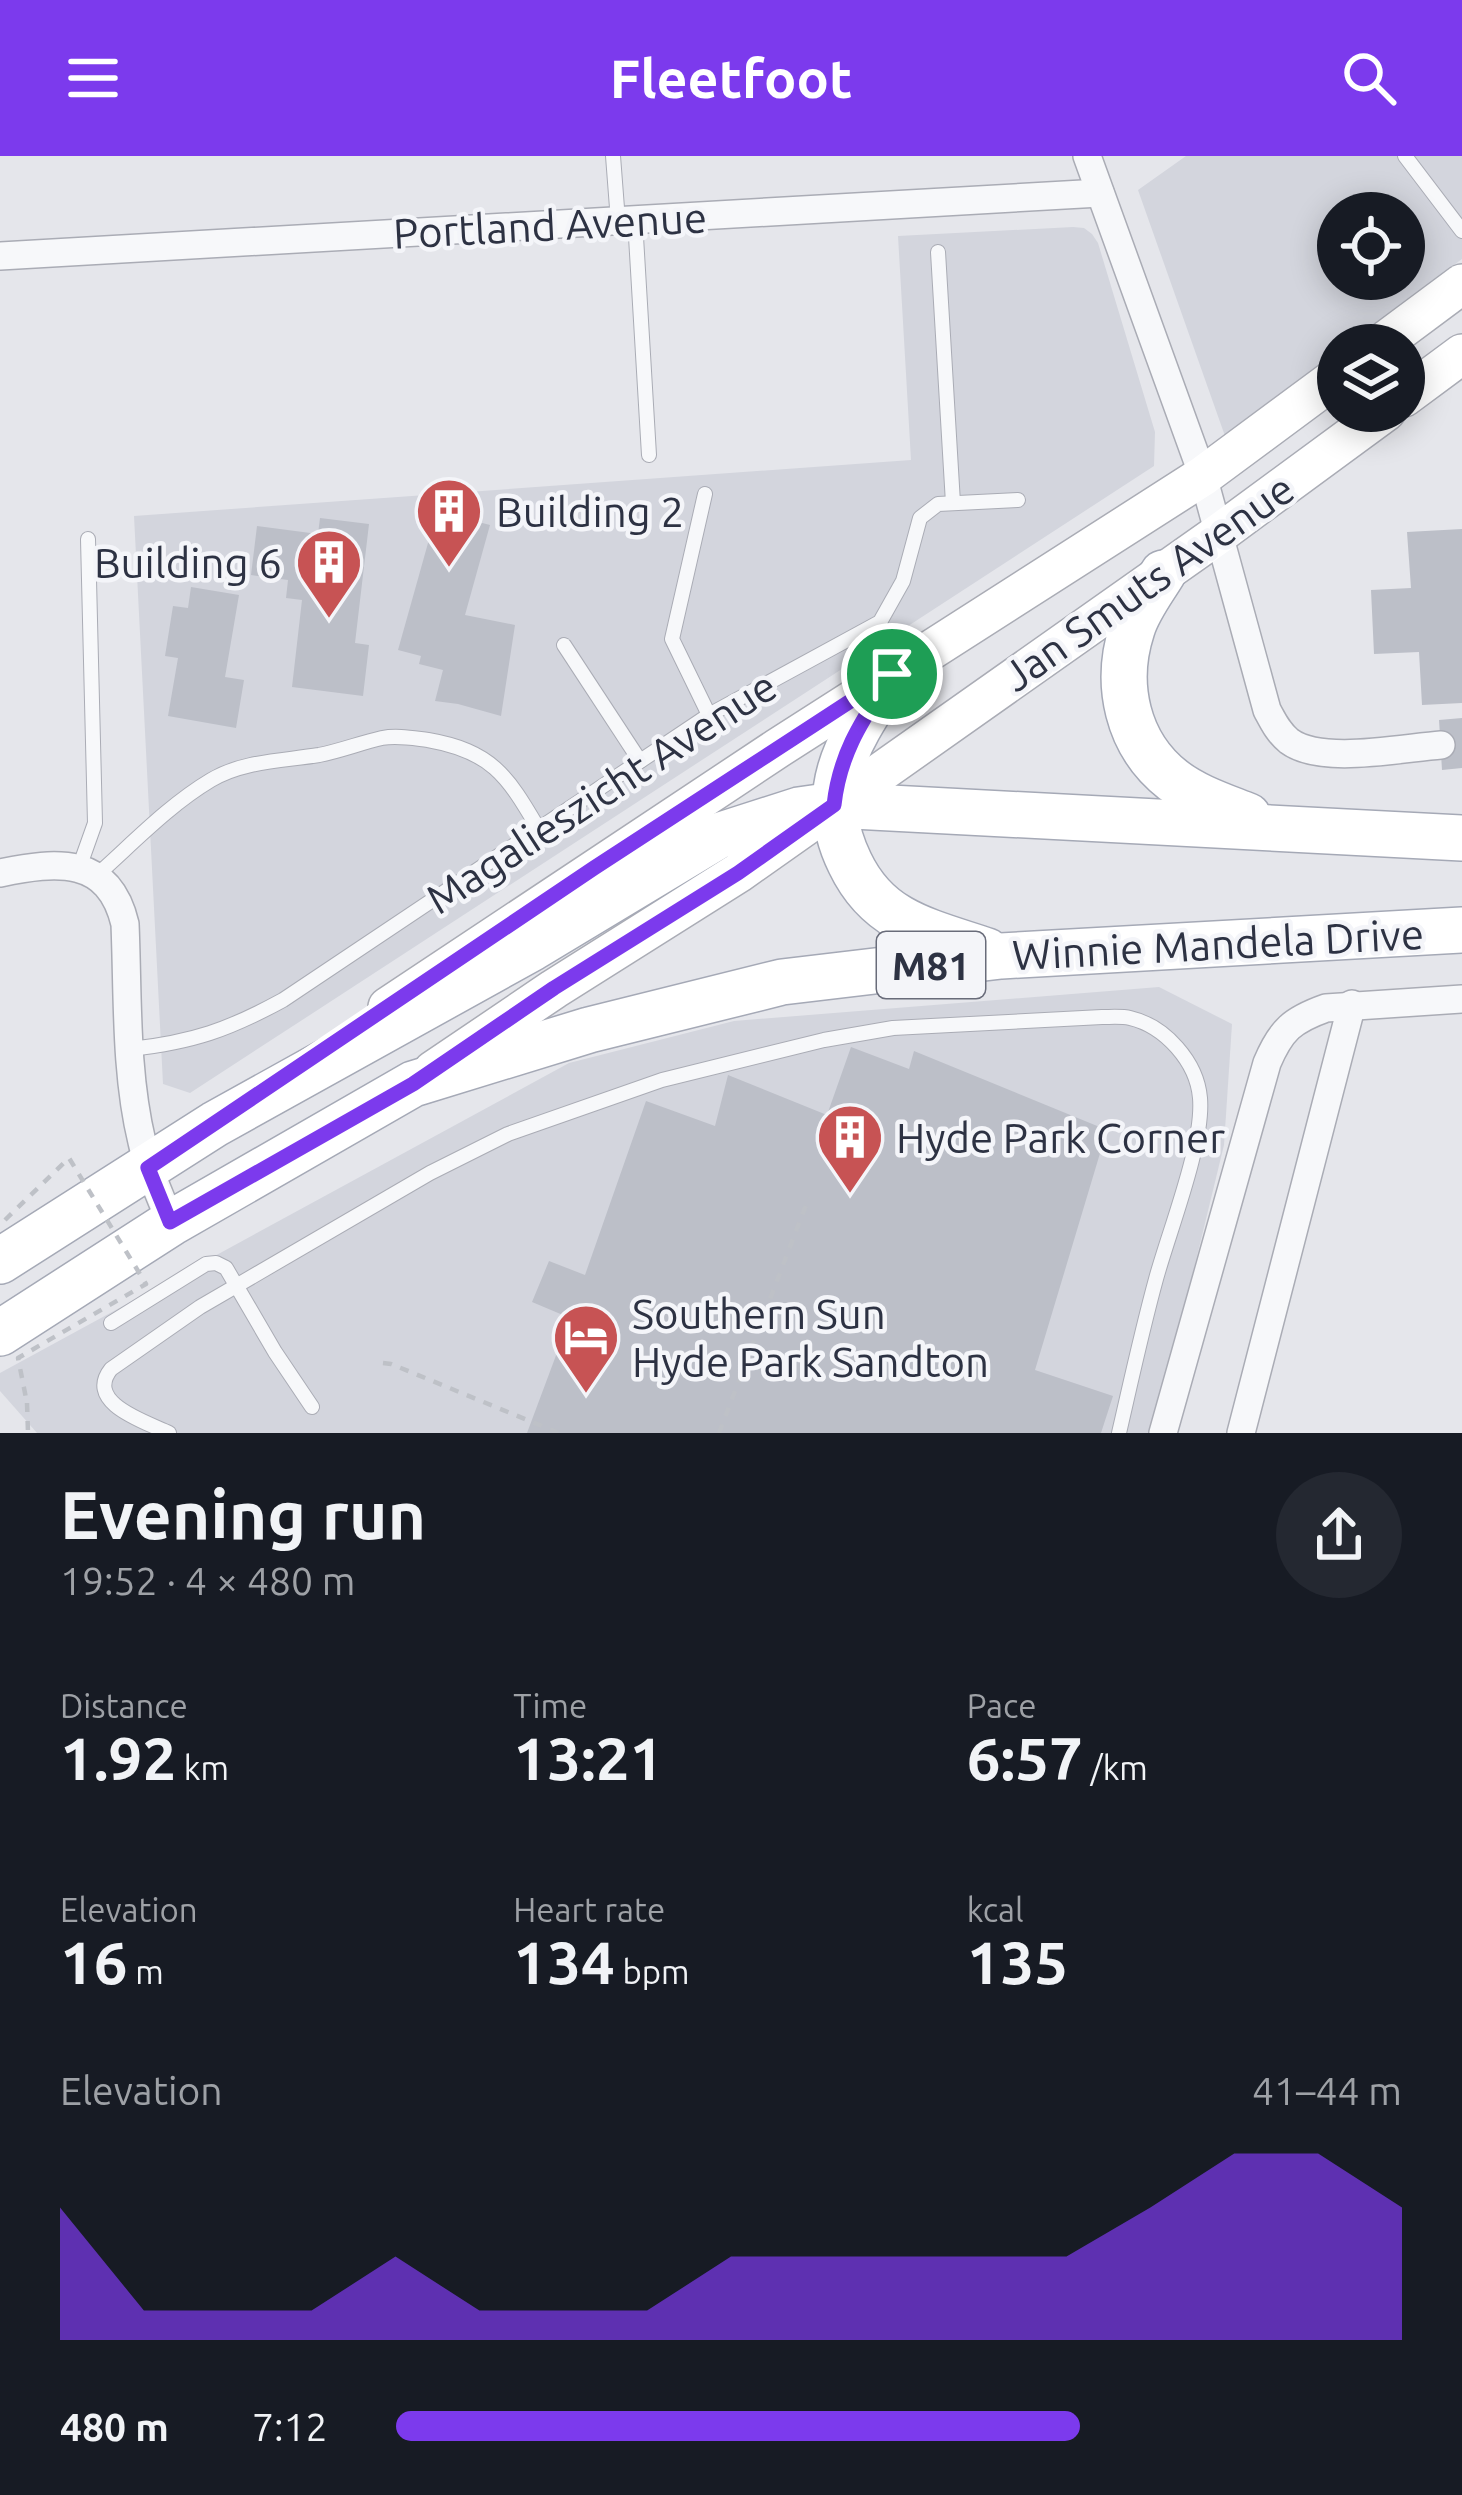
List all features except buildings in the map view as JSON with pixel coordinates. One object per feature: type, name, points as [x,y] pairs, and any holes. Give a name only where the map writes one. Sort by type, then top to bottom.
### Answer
[{"type":"main road","points":[[1408,324],[1462,284]]},
{"type":"main road","points":[[1425,382],[1462,354]]},
{"type":"main road","name":"Jan Smuts Avenue","points":[[2,1240],[148,1168],[594,868],[1203,476],[1317,392]]},
{"type":"main road","name":"Jan Smuts Avenue","points":[[0,1333],[170,1222],[413,1084],[554,988],[738,873],[1357,432]]},
{"type":"main road","points":[[1163,573],[1141,608],[1127,646],[1124,698],[1130,722],[1156,764],[1174,780],[1217,804],[1279,828]]},
{"type":"main road","points":[[892,674],[850,740],[841,763],[834,805],[845,854],[872,897],[895,916],[1001,956]]},
{"type":"main road","points":[[214,1124],[532,948],[718,836],[776,816],[834,805],[1462,838]]},
{"type":"main road","name":"Winnie Mandela Drive","points":[[413,1084],[590,1030],[782,982],[1001,956],[1462,930]]},
{"type":"main road","points":[[0,1302],[64,1289]]},
{"type":"street","points":[[1087,156],[1203,476],[1267,710],[1276,728],[1308,751],[1330,754],[1441,745]]},
{"type":"street","name":"Portland Avenue","points":[[0,256],[1100,193]]},
{"type":"street","points":[[0,873],[48,866],[88,872],[110,888],[121,905],[140,1136],[170,1222]]},
{"type":"street","points":[[1163,1433],[1276,1042],[1288,1027],[1326,1008],[1462,999]]},
{"type":"street","points":[[1241,1433],[1352,1004]]},
{"type":"lane","points":[[613,156],[627,220],[649,455]]},
{"type":"lane","points":[[1406,156],[1462,231]]},
{"type":"lane","points":[[938,252],[952,503],[1018,500]]},
{"type":"lane","points":[[705,494],[672,639],[709,716]]},
{"type":"lane","name":"Magalieszicht Avenue","points":[[131,1049],[175,1044],[241,1023],[283,1000],[709,716],[880,622],[903,580],[920,518],[938,504],[952,503]]},
{"type":"lane","points":[[88,539],[94,823],[88,872]]},
{"type":"lane","points":[[564,645],[640,761]]},
{"type":"lane","points":[[88,872],[214,778],[266,761],[336,752],[403,736],[482,756],[503,776],[538,828]]},
{"type":"lane","points":[[169,1433],[108,1399],[105,1376],[200,1307],[430,1173],[508,1134],[662,1080],[824,1040],[892,1028],[1102,1016],[1131,1018],[1156,1029],[1179,1048],[1200,1096],[1198,1124],[1119,1433]]},
{"type":"lane","points":[[111,1323],[206,1264],[216,1263],[226,1268],[312,1407]]},
{"type":"path","points":[[2,1240],[69,1158],[146,1284],[18,1358],[28,1433]]},
{"type":"path","points":[[719,1433],[809,1197]]},
{"type":"path","points":[[383,1363],[560,1433]]},
{"type":"shaded area","points":[[1186,156],[1462,156],[1462,259],[1425,286],[1425,192],[1317,192],[1317,300],[1407,300],[1374,324],[1317,324],[1317,367],[1225,436],[1138,190]]},
{"type":"shaded area","points":[[1084,228],[1098,243],[1155,432],[1154,466],[190,1093],[163,1084],[134,516],[911,460],[898,236]]},
{"type":"shaded area","name":"Hyde Park Corner","points":[[1159,987],[1232,1024],[1224,1145],[1154,1433],[37,1433],[0,1391],[0,1373],[569,1063],[734,1021]]},
{"type":"place","name":"Building 2","points":[[449,570]]},
{"type":"place","name":"Building 6","points":[[329,621]]},
{"type":"place","name":"Hyde Park Corner","points":[[850,1196]]},
{"type":"place","name":"Southern Sun Hyde Park Sandton","points":[[586,1396]]},
{"type":"route","points":[[892,674],[850,740],[834,805],[738,873],[554,988],[413,1084],[170,1222],[148,1168],[892,674]]}]
